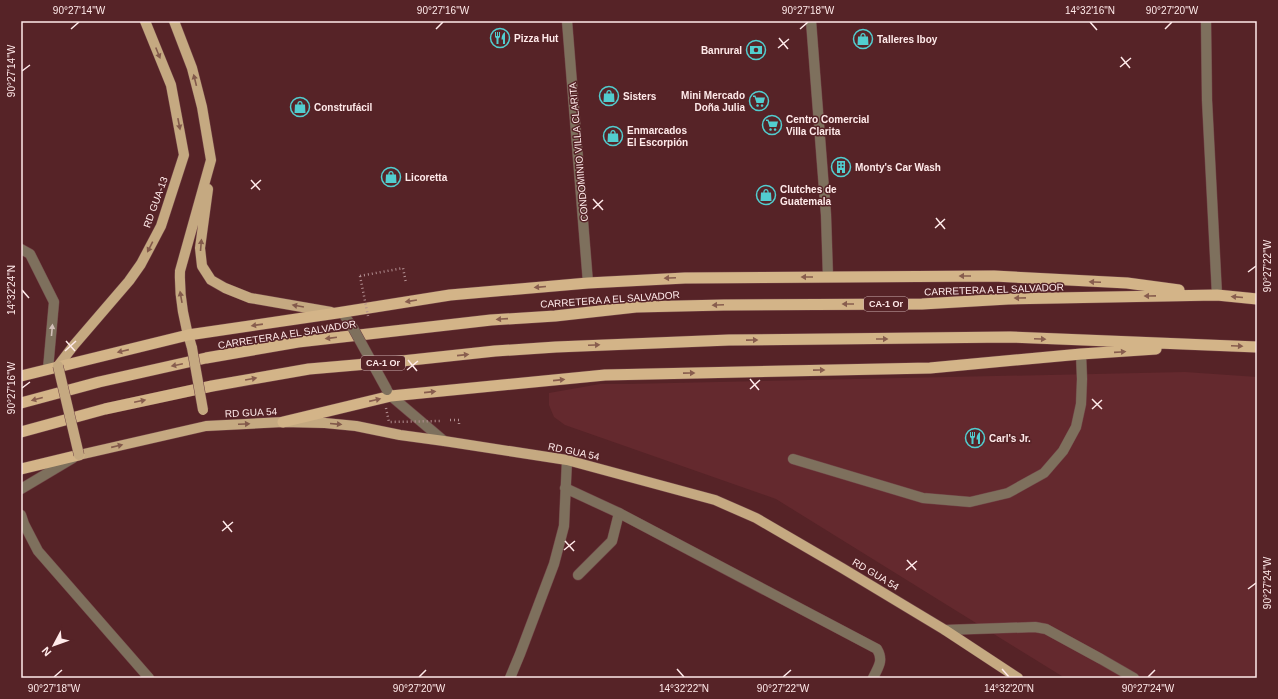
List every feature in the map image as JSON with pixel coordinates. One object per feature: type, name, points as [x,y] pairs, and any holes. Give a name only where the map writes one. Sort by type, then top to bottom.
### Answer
[{"type":"highway","points":[[21,376],[188,335],[450,295],[588,282],[693,278],[994,276],[1128,284],[1217,295]]},
{"type":"highway","name":"CARRETERA A EL SALVADOR","points":[[21,403],[99,382],[206,358],[298,342],[491,320],[555,316],[636,308],[724,305],[922,304],[1008,299],[1217,295],[1257,299]]},
{"type":"highway","name":"CA-1 Or","points":[[21,432],[105,409],[212,386],[309,369],[495,351],[626,343],[729,340],[1010,337],[1257,347]]},
{"type":"highway","points":[[283,422],[389,393],[605,375],[930,368],[1081,354],[1216,345]]},
{"type":"highway","points":[[21,469],[78,455]]},
{"type":"main road","name":"RD GUA-13","points":[[53,367],[129,281],[141,264],[161,226],[184,155],[171,85],[145,21]]},
{"type":"main road","points":[[174,21],[192,68],[202,107],[211,160],[200,248],[202,266],[207,275],[219,286],[250,298],[340,313]]},
{"type":"main road","points":[[206,426],[180,288],[180,271],[211,160]]},
{"type":"main road","points":[[53,367],[78,455]]},
{"type":"main road","name":"RD GUA 54","points":[[78,455],[206,426],[283,422],[325,423],[356,426],[400,435],[567,460],[715,500],[756,518],[945,630],[1018,678]]},
{"type":"street","name":"CONDOMINIO VILLA CLARITA","points":[[567,21],[588,282]]},
{"type":"street","points":[[811,21],[826,215],[828,277]]},
{"type":"street","points":[[1206,21],[1207,108],[1217,295]]},
{"type":"street","points":[[21,249],[30,254],[54,302],[53,367]]},
{"type":"street","points":[[340,313],[353,328],[389,393],[444,441]]},
{"type":"street","points":[[793,459],[923,498],[970,502],[1008,493],[1044,473],[1063,451],[1076,427],[1081,404],[1081,354]]},
{"type":"street","points":[[21,489],[78,455]]},
{"type":"street","points":[[510,678],[554,564],[564,526],[567,460]]},
{"type":"street","points":[[566,488],[619,513],[877,649],[881,660],[873,678]]},
{"type":"street","points":[[578,575],[612,541],[619,513]]},
{"type":"street","points":[[21,515],[24,524],[38,550],[149,678]]},
{"type":"street","points":[[945,630],[1035,626],[1046,629],[1134,678]]},
{"type":"path","points":[[360,276],[403,268]]},
{"type":"path","points":[[389,422],[441,420]]},
{"type":"shaded area","points":[[1185,372],[1257,377],[1257,678],[1065,678],[776,499],[565,425],[554,417],[549,405],[549,393],[600,384]]},
{"type":"place","name":"Pizza Hut","points":[[500,38]]},
{"type":"place","name":"Talleres Iboy","points":[[863,39]]},
{"type":"place","name":"Banrural","points":[[756,50]]},
{"type":"place","name":"Sisters","points":[[609,96]]},
{"type":"place","name":"Mini Mercado Doña Julia","points":[[759,101]]},
{"type":"place","name":"Construfácil","points":[[300,107]]},
{"type":"place","name":"Centro Comercial Villa Clarita","points":[[772,125]]},
{"type":"place","name":"Enmarcados El Escorpión","points":[[613,136]]},
{"type":"place","name":"Monty's Car Wash","points":[[841,167]]},
{"type":"place","name":"Licoretta","points":[[391,177]]},
{"type":"place","name":"Clutches de Guatemala","points":[[766,195]]},
{"type":"place","name":"Carl's Jr.","points":[[975,438]]}]
